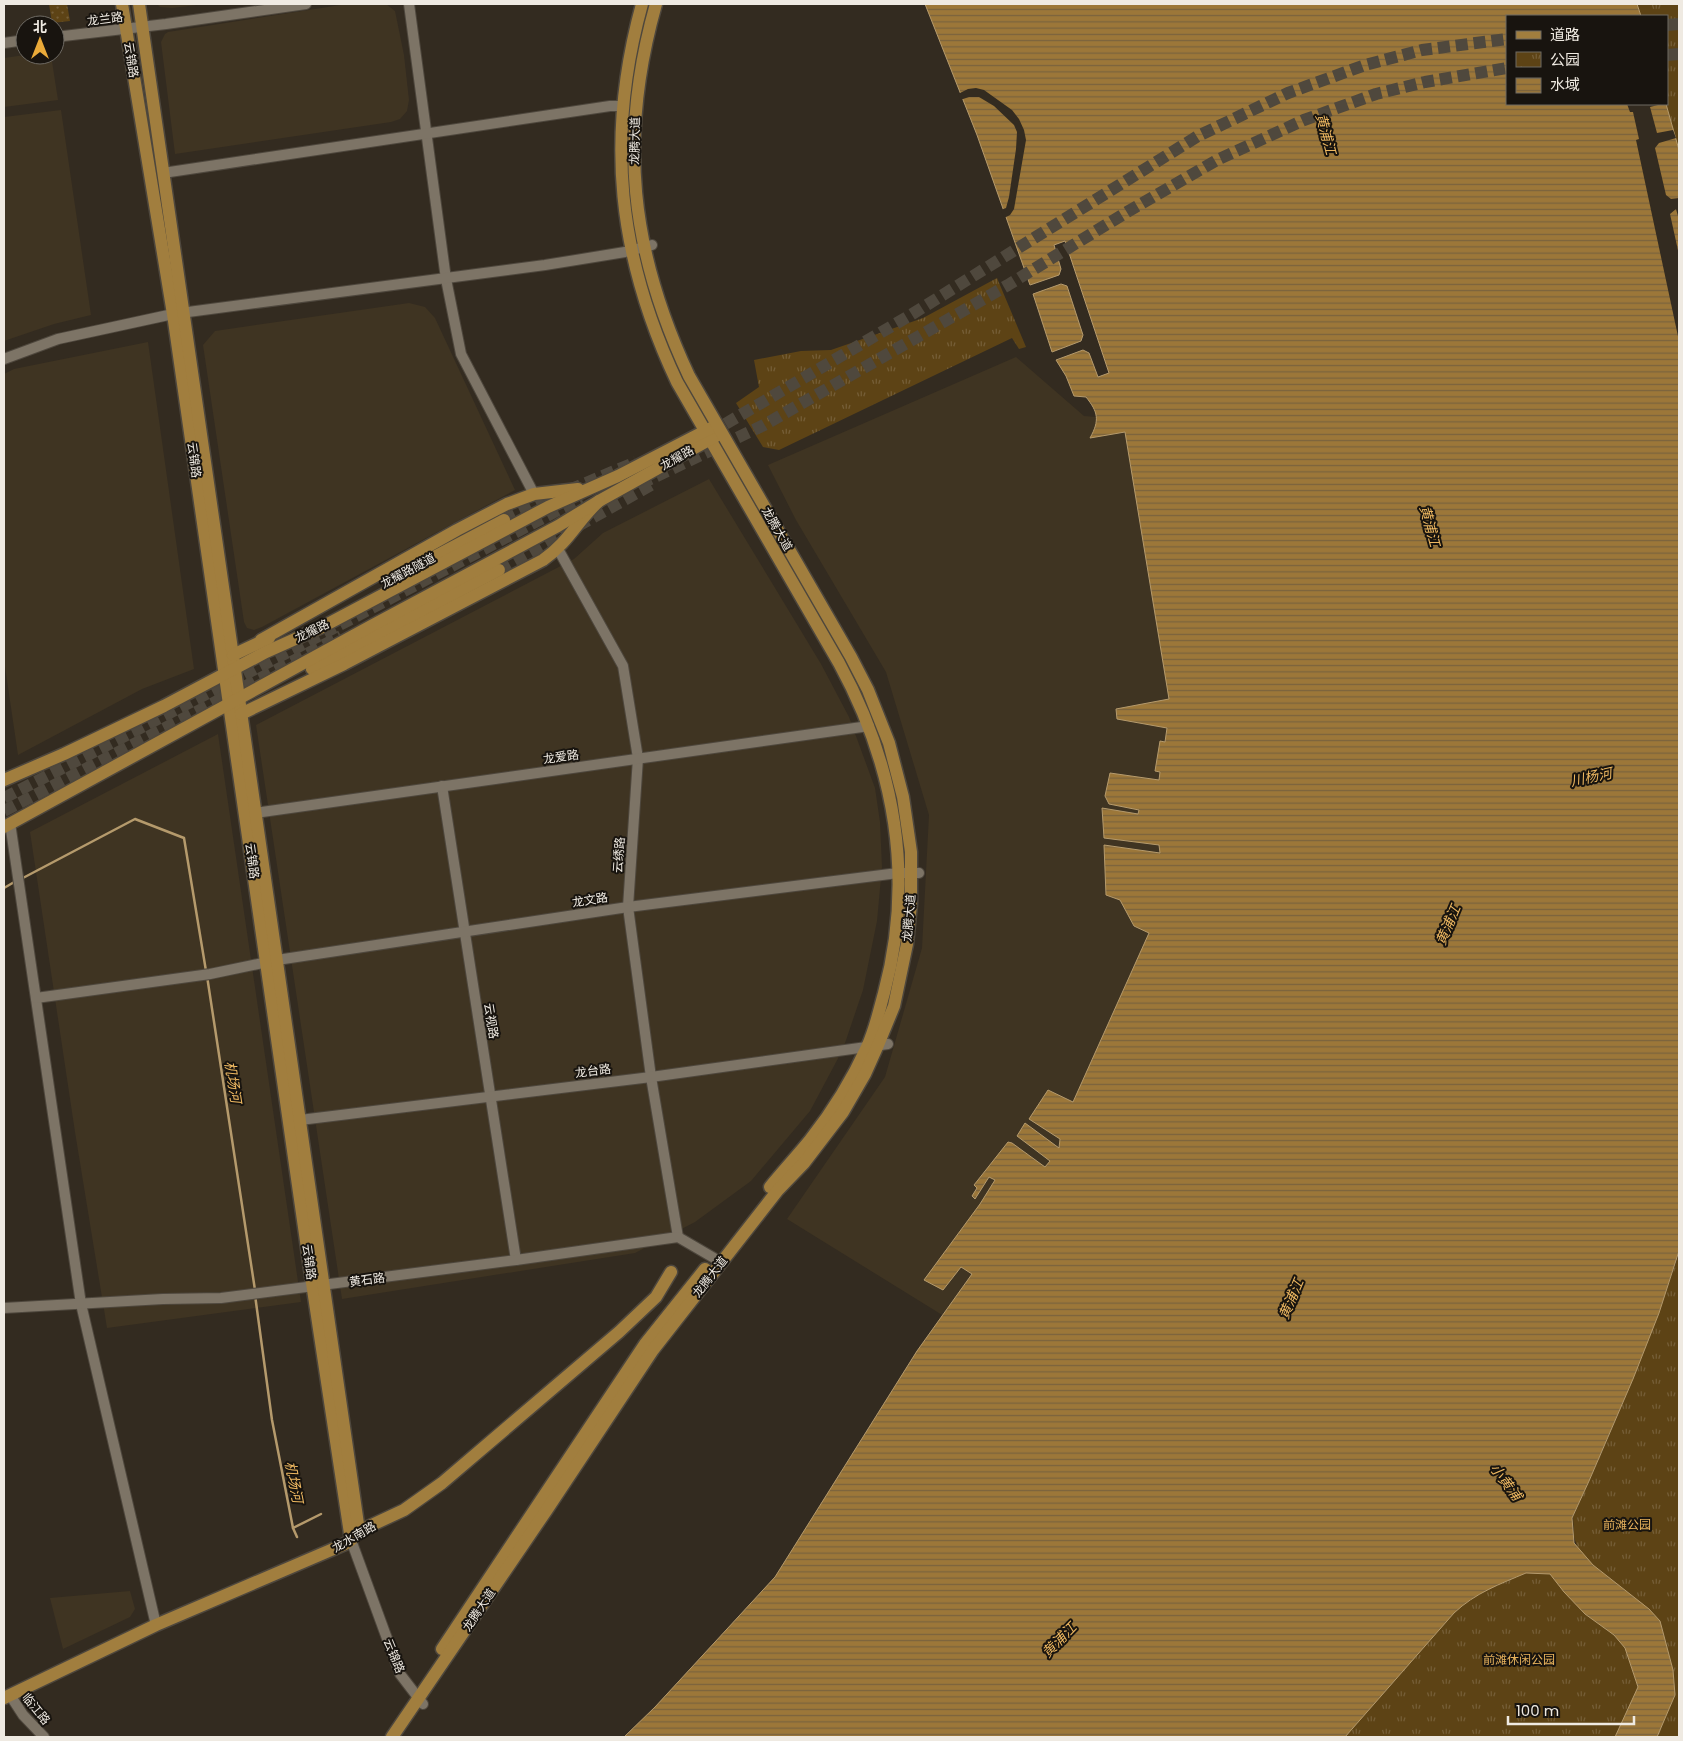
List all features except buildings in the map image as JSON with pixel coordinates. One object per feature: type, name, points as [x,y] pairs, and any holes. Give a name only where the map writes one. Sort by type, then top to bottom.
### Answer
[{"type":"main road","name":"云锦路","points":[[122,4],[178,314],[233,655],[230,671]]},
{"type":"main road","name":"云锦路","points":[[139,4],[163,173],[178,314],[355,1536]]},
{"type":"main road","name":"龙腾大道","points":[[642,4],[630,58],[622,106],[620,135],[621,180],[625,212],[641,288],[656,334],[678,382],[839,663],[869,726],[882,764],[896,840],[898,904],[893,948],[876,1025],[878,1045]]},
{"type":"main road","name":"龙腾大道","points":[[392,1737],[419,1698],[645,1344],[718,1260],[821,1125],[844,1090],[878,1045],[894,1006],[904,965],[916,873],[900,779],[890,743],[876,707],[851,657],[723,429],[689,376],[668,329],[654,284],[635,186],[634,136],[639,77],[656,4]]},
{"type":"main road","name":"龙耀路","points":[[264,646],[322,627],[548,507],[723,429]]},
{"type":"main road","name":"龙耀路","points":[[7,825],[558,526],[708,435]]},
{"type":"main road","name":"龙耀路","points":[[4,779],[120,728],[230,671],[264,646],[457,530],[507,504],[534,494],[573,490],[618,476]]},
{"type":"main road","name":"龙耀路","points":[[241,714],[344,664],[543,560],[558,549],[589,510],[599,501]]},
{"type":"main road","name":"龙耀路隧道","points":[[233,655],[264,646],[312,623],[504,520]]},
{"type":"main road","points":[[254,691],[307,671],[499,570]]},
{"type":"main road","points":[[265,702],[307,671]]},
{"type":"main road","name":"云锦路","points":[[234,702],[241,714],[255,813],[272,961],[300,1120],[319,1286]]},
{"type":"main road","name":"龙水南路","points":[[7,1696],[156,1625],[355,1536],[404,1510],[442,1484],[619,1332],[656,1297],[671,1272]]},
{"type":"main road","name":"龙腾大道","points":[[383,1737],[419,1698]]},
{"type":"street","name":"龙兰路","points":[[65,36],[306,4]]},
{"type":"street","points":[[409,4],[446,279],[461,354],[534,494]]},
{"type":"street","points":[[163,173],[610,106],[622,106]]},
{"type":"street","points":[[4,360],[58,339],[178,314],[545,265],[648,246]]},
{"type":"street","name":"云绣路","points":[[558,549],[623,666],[638,758],[628,907],[651,1077],[678,1237]]},
{"type":"street","name":"龙爱路","points":[[255,813],[869,726]]},
{"type":"street","name":"云视路","points":[[442,786],[516,1260]]},
{"type":"street","points":[[7,825],[13,841],[81,1304],[156,1625]]},
{"type":"street","name":"龙文路","points":[[36,998],[206,974],[272,961],[628,907],[898,873],[916,873]]},
{"type":"street","name":"龙台路","points":[[300,1120],[651,1077],[878,1045]]},
{"type":"street","points":[[678,1237],[718,1260]]},
{"type":"street","name":"黄石路","points":[[4,1308],[239,1296],[678,1237]]},
{"type":"street","name":"云锦路","points":[[355,1536],[400,1674],[419,1698]]},
{"type":"street","name":"临江路","points":[[7,1696],[44,1737]]},
{"type":"shaded area","points":[[157,4],[205,4],[172,8],[160,7]]},
{"type":"shaded area","points":[[347,4],[386,4],[395,11],[404,55],[409,100],[407,111],[400,119],[391,122],[175,154],[161,42],[165,34]]},
{"type":"shaded area","points":[[15,56],[15,65],[53,65],[58,100],[4,107],[4,58]]},
{"type":"shaded area","points":[[61,110],[91,315],[54,324],[4,341],[4,117]]},
{"type":"shaded area","points":[[409,303],[425,307],[435,318],[515,490],[262,627],[254,630],[247,628],[244,622],[203,345],[215,331]]},
{"type":"shaded area","points":[[148,342],[194,669],[142,689],[18,755],[4,660],[4,374],[14,369]]},
{"type":"shaded area","points":[[1016,357],[1084,416],[1134,420],[1184,707],[1166,926],[1081,1118],[960,1326],[787,1219],[885,1077],[922,948],[929,815],[886,672],[796,520],[768,465]]},
{"type":"shaded area","points":[[709,479],[821,664],[849,717],[875,788],[880,822],[882,867],[877,921],[863,990],[843,1049],[810,1111],[751,1181],[695,1222],[635,1253],[342,1299],[256,725],[574,559],[603,533]]},
{"type":"shaded area","points":[[218,734],[301,1302],[107,1328],[75,1132],[30,832]]},
{"type":"shaded area","points":[[130,1591],[135,1609],[130,1617],[63,1649],[50,1598]]},
{"type":"green space","points":[[49,4],[67,4],[70,21],[65,22],[65,15],[51,15]]},
{"type":"green space","points":[[1637,4],[1679,4],[1679,150],[1666,105],[1668,105],[1668,15],[1641,15]]},
{"type":"green space","points":[[997,278],[1026,347],[1019,349],[1012,338],[779,450],[763,447],[736,403],[759,387],[754,360],[801,351],[831,350],[923,318]]},
{"type":"green space","name":"前滩公园","points":[[1679,1253],[1679,1737],[1657,1737],[1675,1695],[1673,1670],[1660,1621],[1635,1598],[1590,1563],[1578,1549],[1574,1537],[1573,1517],[1630,1386],[1656,1320]]},
{"type":"green space","name":"前滩休闲公园","points":[[1526,1573],[1550,1574],[1585,1614],[1614,1635],[1625,1648],[1638,1687],[1615,1737],[1345,1737],[1454,1613],[1479,1594]]},
{"type":"water","points":[[925,4],[1637,4],[1641,15],[1506,15],[1506,105],[1666,105],[1679,150],[1679,1251],[1659,1313],[1633,1379],[1572,1518],[1574,1543],[1593,1565],[1649,1609],[1660,1621],[1673,1670],[1675,1695],[1657,1737],[1615,1737],[1638,1687],[1625,1648],[1614,1635],[1585,1614],[1550,1574],[1526,1573],[1479,1594],[1454,1613],[1345,1737],[624,1737],[655,1707],[775,1577],[917,1351],[972,1274],[961,1267],[943,1290],[924,1280],[980,1204],[995,1180],[989,1177],[975,1199],[972,1196],[977,1188],[974,1185],[1008,1142],[1045,1167],[1050,1161],[1017,1136],[1025,1123],[1059,1148],[1060,1139],[1029,1119],[1048,1090],[1073,1102],[1149,933],[1134,926],[1120,900],[1106,895],[1104,845],[1160,853],[1159,845],[1104,838],[1102,808],[1138,814],[1139,810],[1109,804],[1105,796],[1110,773],[1159,780],[1160,772],[1155,771],[1160,741],[1165,742],[1167,728],[1117,719],[1116,709],[1169,699],[1125,432],[1090,438],[1096,421],[1093,407],[1086,397],[1074,396],[1066,376],[1056,360],[1083,350],[1089,353],[1098,377],[1109,373],[1065,241],[1054,245],[1061,269],[1059,275],[1030,285],[977,135]]},
{"type":"water","points":[[1061,284],[1067,286],[1083,335],[1081,341],[1052,352],[1033,294]]},
{"type":"pier","points":[[968,89],[984,90],[1012,110],[1024,130],[1026,140],[1014,209],[1010,215],[1004,218],[1001,210],[1006,208],[1009,197],[1017,132],[1014,125],[994,106],[979,97],[969,97],[960,100],[958,94]]},
{"type":"pier","points":[[1627,105],[1658,105],[1650,107],[1657,133],[1673,130],[1676,138],[1659,143],[1655,148],[1666,195],[1671,199],[1679,198],[1679,216],[1676,209],[1670,214],[1679,255],[1679,341],[1636,140],[1639,139],[1633,112],[1630,112]]},
{"type":"waterway","name":"机场河","points":[[21,879],[135,819],[184,838],[206,971]]},
{"type":"waterway","name":"机场河","points":[[4,888],[16,881]]},
{"type":"waterway","name":"机场河","points":[[207,976],[255,1290]]},
{"type":"waterway","name":"机场河","points":[[255,1295],[272,1420],[293,1528],[297,1537]]},
{"type":"waterway","name":"机场河","points":[[293,1528],[321,1514]]},
{"type":"tunnel","points":[[1668,25],[1679,24]]},
{"type":"tunnel","points":[[710,433],[909,316],[1198,136],[1288,93],[1365,65],[1422,50],[1506,39]]},
{"type":"tunnel","points":[[1668,55],[1679,54]]},
{"type":"tunnel","points":[[640,484],[764,425],[1008,285],[1127,212],[1217,160],[1304,120],[1376,94],[1425,82],[1506,68]]},
{"type":"tunnel","points":[[504,520],[548,499],[636,462]]},
{"type":"tunnel","points":[[499,570],[651,485]]},
{"type":"tunnel","points":[[4,798],[292,650],[581,498]]},
{"type":"tunnel","points":[[4,811],[341,636]]},
{"type":"water label","name":"黄浦江","points":[[1326,134]]},
{"type":"water label","name":"黄浦江","points":[[1430,526]]},
{"type":"water label","name":"川杨河","points":[[1591,777]]},
{"type":"water label","name":"黄浦江","points":[[1448,925]]},
{"type":"water label","name":"黄浦江","points":[[1291,1299]]},
{"type":"water label","name":"小黄浦","points":[[1506,1482]]},
{"type":"water label","name":"黄浦江","points":[[1059,1640]]}]
